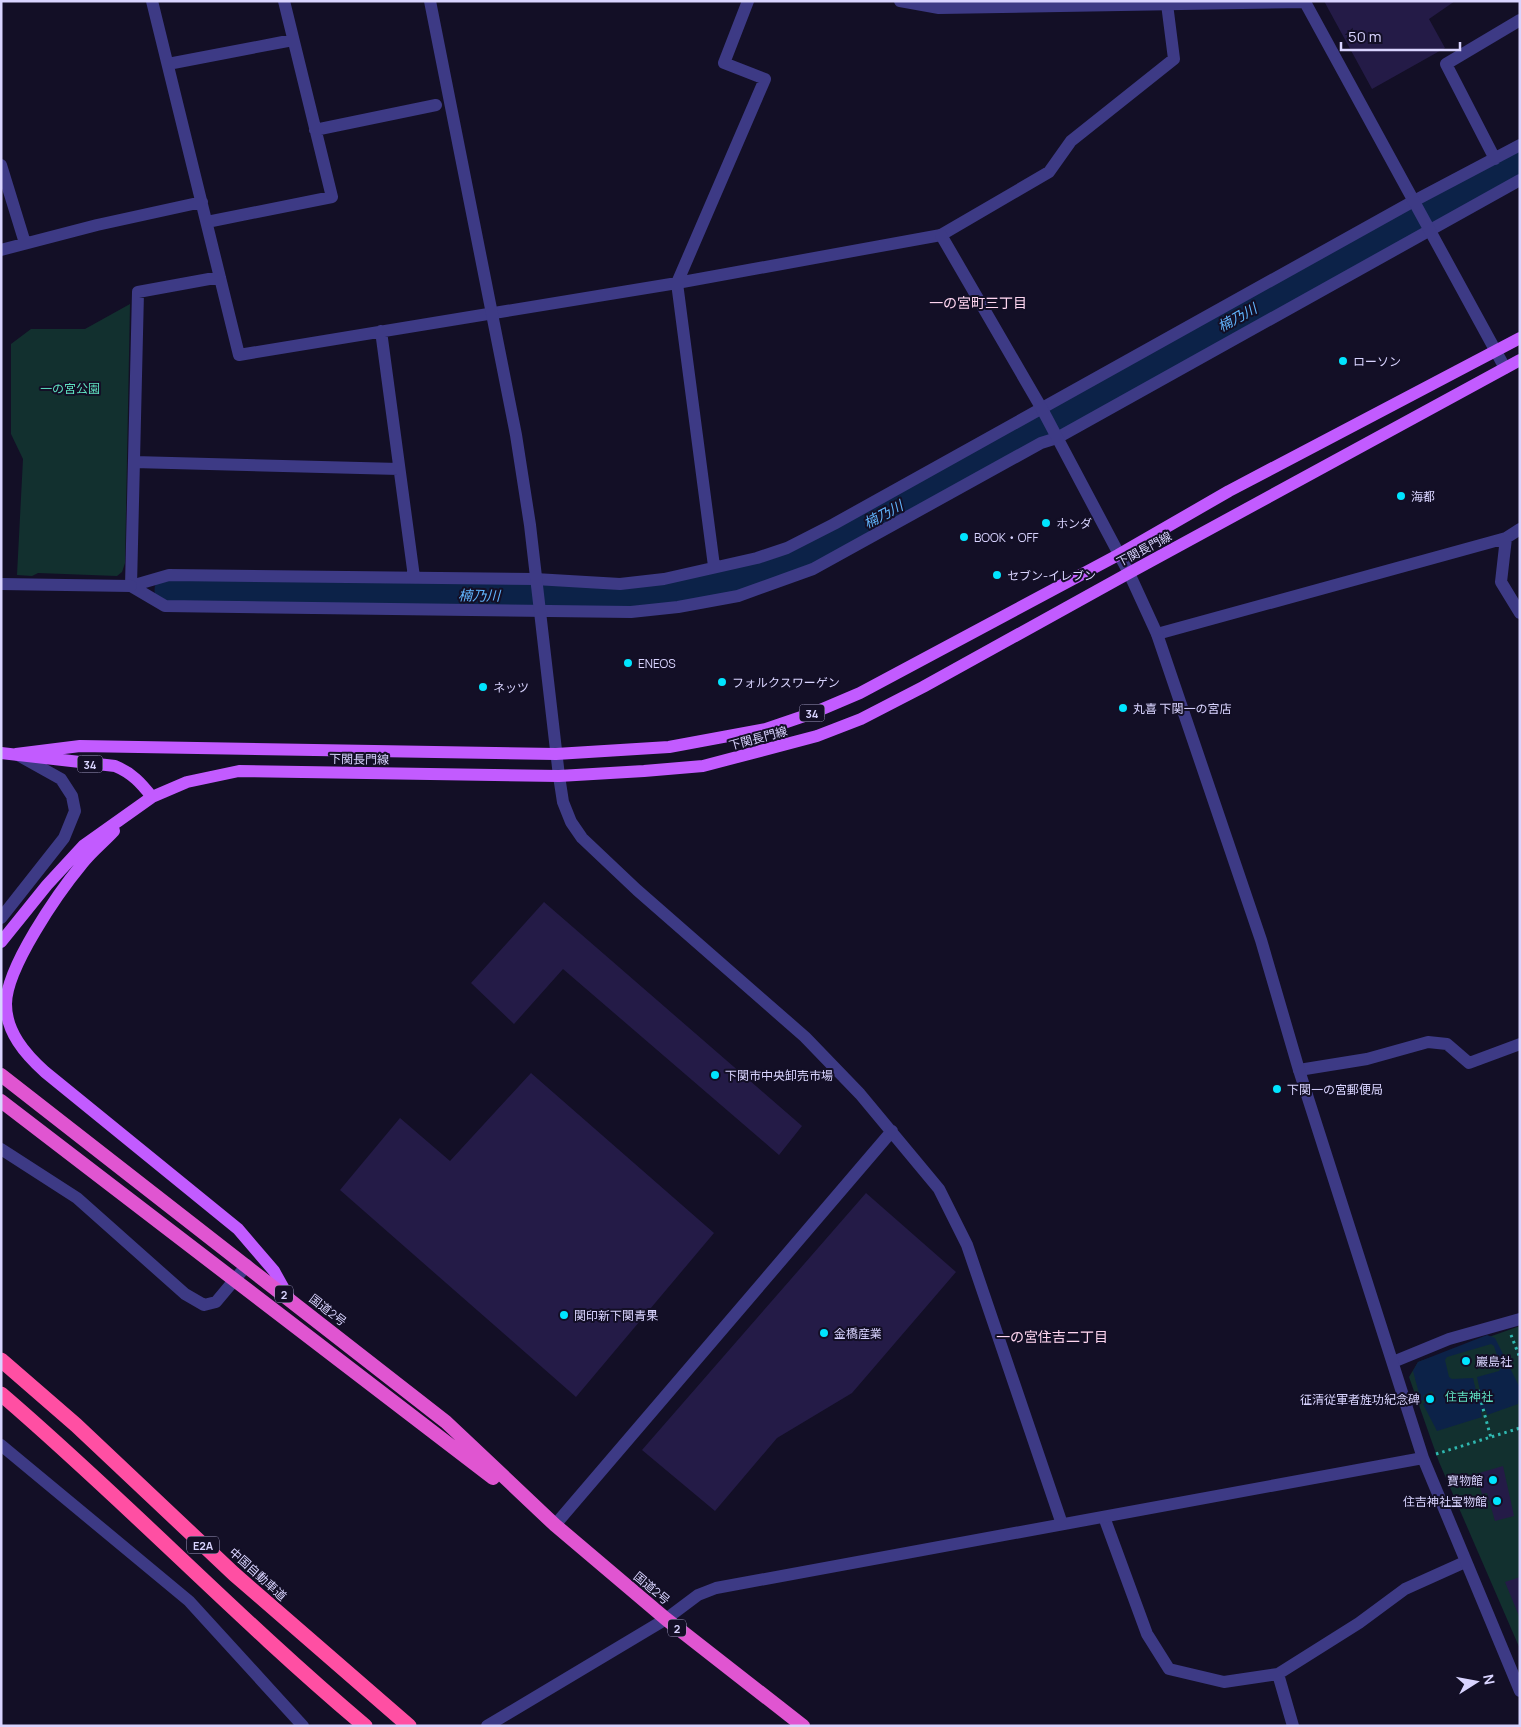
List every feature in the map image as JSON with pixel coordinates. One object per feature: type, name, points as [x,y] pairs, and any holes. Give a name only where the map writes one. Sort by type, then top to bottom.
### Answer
[{"type":"highway","name":"国道2号","points":[[1,1075],[446,1422],[556,1525],[666,1619],[802,1726]]},
{"type":"highway","name":"国道2号","points":[[1,1101],[556,1525]]},
{"type":"highway","name":"中国自動車道","points":[[1,1360],[76,1425],[234,1574],[409,1726]]},
{"type":"highway","name":"E2A","points":[[1,1394],[63,1447],[211,1588],[365,1726]]},
{"type":"main road","name":"下関長門線","points":[[16,754],[80,746],[556,754],[669,747],[766,729],[813,713],[860,693],[1118,555],[1229,491],[1520,338]]},
{"type":"main road","name":"下関長門線","points":[[1,753],[115,766],[135,777],[152,797],[187,782],[240,771],[559,776],[703,766],[817,736],[860,719],[924,687],[1128,573],[1520,360]]},
{"type":"main road","points":[[1,942],[68,860],[84,846],[152,797]]},
{"type":"main road","points":[[139,806],[82,863],[15,965],[7,993],[8,1019],[20,1046],[30,1058],[238,1229],[274,1271],[289,1298]]},
{"type":"street","points":[[152,1],[239,355],[677,282],[940,235],[1049,172],[1071,141],[1174,59],[1168,4]]},
{"type":"street","points":[[206,222],[332,196],[284,1]]},
{"type":"street","points":[[430,1],[516,435],[559,776],[563,802],[571,822],[582,838],[637,890],[804,1036],[860,1094],[940,1189],[967,1245],[1062,1524]]},
{"type":"street","points":[[714,566],[677,282],[765,78],[724,63],[748,1]]},
{"type":"street","points":[[900,1],[939,8],[1068,3],[1305,2],[1505,368]]},
{"type":"street","points":[[1495,159],[1446,64],[1520,20]]},
{"type":"street","points":[[168,64],[293,40]]},
{"type":"street","points":[[315,130],[436,105]]},
{"type":"street","points":[[1,584],[131,586],[169,574],[414,577],[620,584],[664,579],[714,566],[757,558],[788,548],[1043,412],[1520,145]]},
{"type":"street","points":[[1,165],[24,243]]},
{"type":"street","points":[[131,586],[165,606],[539,609],[631,612],[678,607],[738,596],[813,569],[1056,436],[1427,228],[1520,180]]},
{"type":"street","points":[[1,250],[202,202]]},
{"type":"street","points":[[940,235],[1043,412],[1128,573],[1157,634],[1261,940],[1299,1070],[1423,1458],[1520,1691]]},
{"type":"street","points":[[131,586],[138,292],[220,277]]},
{"type":"street","points":[[381,331],[414,577]]},
{"type":"street","points":[[134,462],[399,469]]},
{"type":"street","points":[[1157,634],[1506,538],[1520,529]]},
{"type":"street","points":[[1506,538],[1501,582],[1520,613]]},
{"type":"street","points":[[1,918],[64,838],[74,811],[72,796],[61,779],[16,754]]},
{"type":"street","points":[[1299,1070],[1366,1059],[1428,1042],[1447,1044],[1469,1062],[1520,1044]]},
{"type":"street","points":[[556,1525],[892,1132]]},
{"type":"street","points":[[1,1149],[77,1198],[186,1294],[204,1305],[216,1302],[247,1265]]},
{"type":"street","points":[[1393,1362],[1449,1339],[1520,1319]]},
{"type":"street","points":[[1,1445],[189,1601],[302,1726]]},
{"type":"street","points":[[487,1726],[666,1619],[698,1595],[716,1588],[1423,1458]]},
{"type":"street","points":[[1104,1517],[1147,1634],[1169,1669],[1224,1682],[1278,1674],[1359,1623],[1405,1589],[1465,1562]]},
{"type":"street","points":[[1278,1674],[1293,1726]]},
{"type":"path","points":[[1507,1323],[1520,1358]]},
{"type":"path","points":[[1478,1390],[1491,1438]]},
{"type":"path","points":[[1436,1454],[1520,1428]]},
{"type":"green space","name":"一の宮公園","points":[[130,304],[125,563],[122,572],[117,576],[38,573],[32,576],[17,575],[23,459],[11,434],[11,344],[31,329],[85,329]]},
{"type":"green space","name":"住吉神社","points":[[1520,1326],[1520,1649],[1439,1462],[1409,1377],[1418,1362]]},
{"type":"water","points":[[1487,1335],[1495,1338],[1520,1388],[1518,1404],[1487,1415],[1486,1410],[1481,1412],[1482,1417],[1437,1431],[1423,1404],[1426,1402],[1428,1405],[1437,1401],[1432,1391],[1423,1396],[1425,1399],[1421,1401],[1413,1371],[1418,1362]],"holes":[[[1491,1344],[1494,1346],[1501,1368],[1499,1371],[1477,1377],[1480,1391],[1476,1391],[1473,1378],[1452,1379],[1449,1377],[1445,1360],[1447,1357]]]},
{"type":"building","points":[[1324,1],[1455,1],[1429,19],[1445,48],[1372,89]]},
{"type":"building","name":"下関市中央卸売市場","points":[[544,902],[802,1126],[779,1155],[563,969],[514,1024],[471,983]]},
{"type":"building","name":"関印新下関青果","points":[[531,1073],[714,1233],[576,1397],[340,1190],[400,1118],[450,1161]]},
{"type":"building","name":"金橋産業","points":[[866,1193],[956,1272],[852,1393],[777,1438],[715,1511],[642,1450]]},
{"type":"building","points":[[1503,1466],[1514,1516],[1495,1521],[1487,1493],[1482,1494],[1476,1474]]},
{"type":"building","points":[[1520,1577],[1520,1616],[1519,1616],[1505,1582]]},
{"type":"waterway","name":"楠乃川","points":[[169,590],[630,597],[670,593],[733,580],[809,554],[1520,159]]},
{"type":"place","name":"ローソン","points":[[1343,361]]},
{"type":"place","name":"海都","points":[[1401,496]]},
{"type":"place","name":"ホンダ","points":[[1046,523]]},
{"type":"place","name":"BOOK・OFF","points":[[964,537]]},
{"type":"place","name":"セブン-イレブン","points":[[997,575]]},
{"type":"place","name":"ENEOS","points":[[628,663]]},
{"type":"place","name":"フォルクスワーゲン","points":[[722,682]]},
{"type":"place","name":"ネッツ","points":[[483,687]]},
{"type":"place","name":"丸喜 下関一の宮店","points":[[1123,708]]},
{"type":"place","name":"下関市中央卸売市場","points":[[715,1075]]},
{"type":"place","name":"下関一の宮郵便局","points":[[1277,1089]]},
{"type":"place","name":"関印新下関青果","points":[[564,1315]]},
{"type":"place","name":"金橋産業","points":[[824,1333]]},
{"type":"place","name":"巖島社","points":[[1466,1361]]},
{"type":"place","name":"征清従軍者旌功紀念碑","points":[[1430,1399]]},
{"type":"place","name":"寶物館","points":[[1493,1480]]},
{"type":"place","name":"住吉神社宝物館","points":[[1497,1501]]},
{"type":"district","name":"一の宮町三丁目","points":[[978,302]]},
{"type":"district","name":"一の宮住吉二丁目","points":[[1052,1336]]}]
